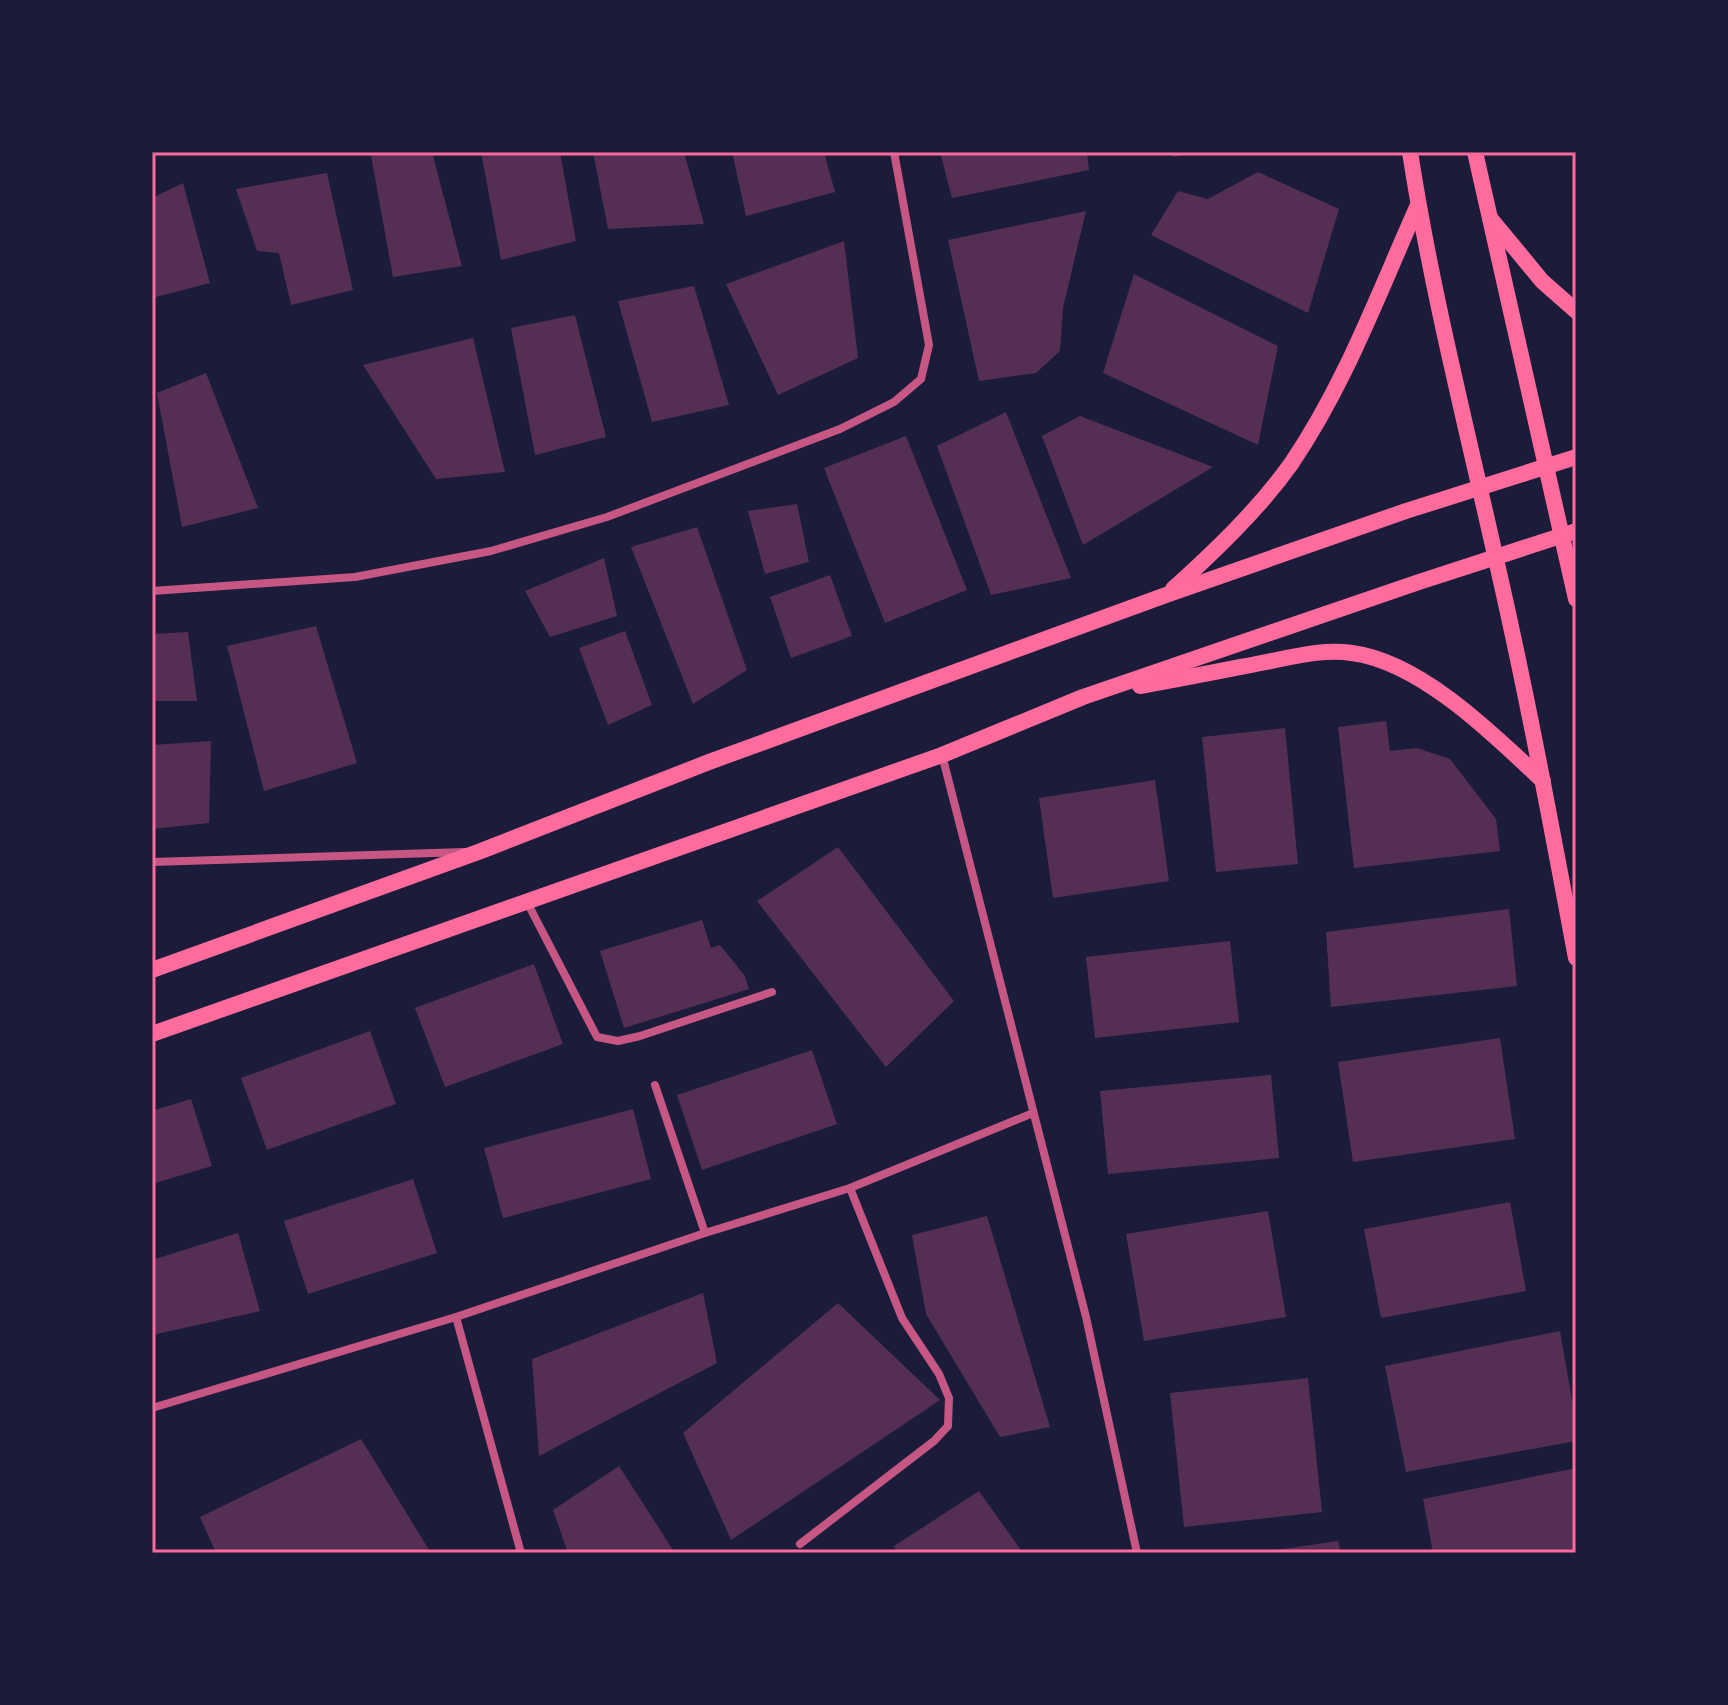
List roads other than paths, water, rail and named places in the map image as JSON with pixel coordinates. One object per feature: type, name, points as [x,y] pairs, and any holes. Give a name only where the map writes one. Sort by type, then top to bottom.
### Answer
[{"type":"main road","points":[[1410,152],[1437,308],[1496,558],[1576,958]]},
{"type":"main road","points":[[1475,152],[1546,467],[1569,533],[1576,599]]},
{"type":"main road","points":[[1166,595],[1259,503],[1311,433],[1364,329],[1418,203]]},
{"type":"main road","points":[[1487,214],[1542,281],[1576,311]]},
{"type":"main road","points":[[152,970],[481,851],[709,762],[1166,595],[1479,487],[1576,457]]},
{"type":"main road","points":[[152,1034],[942,755],[1083,697],[1569,533]]},
{"type":"main road","points":[[1083,697],[1308,654],[1352,653],[1392,665],[1433,685],[1494,735],[1543,781]]},
{"type":"street","points":[[152,591],[355,577],[491,551],[607,517],[840,429],[894,402],[921,379],[929,345],[894,152]]},
{"type":"street","points":[[942,755],[1086,1317],[1137,1553]]},
{"type":"street","points":[[152,862],[481,851]]},
{"type":"street","points":[[527,902],[597,1037],[618,1041],[640,1036],[772,992]]},
{"type":"street","points":[[655,1085],[705,1233]]},
{"type":"street","points":[[152,1408],[456,1317],[850,1188],[1033,1113]]},
{"type":"street","points":[[800,1544],[934,1441],[948,1426],[949,1398],[939,1374],[902,1318],[850,1188]]},
{"type":"street","points":[[456,1317],[521,1553]]}]
